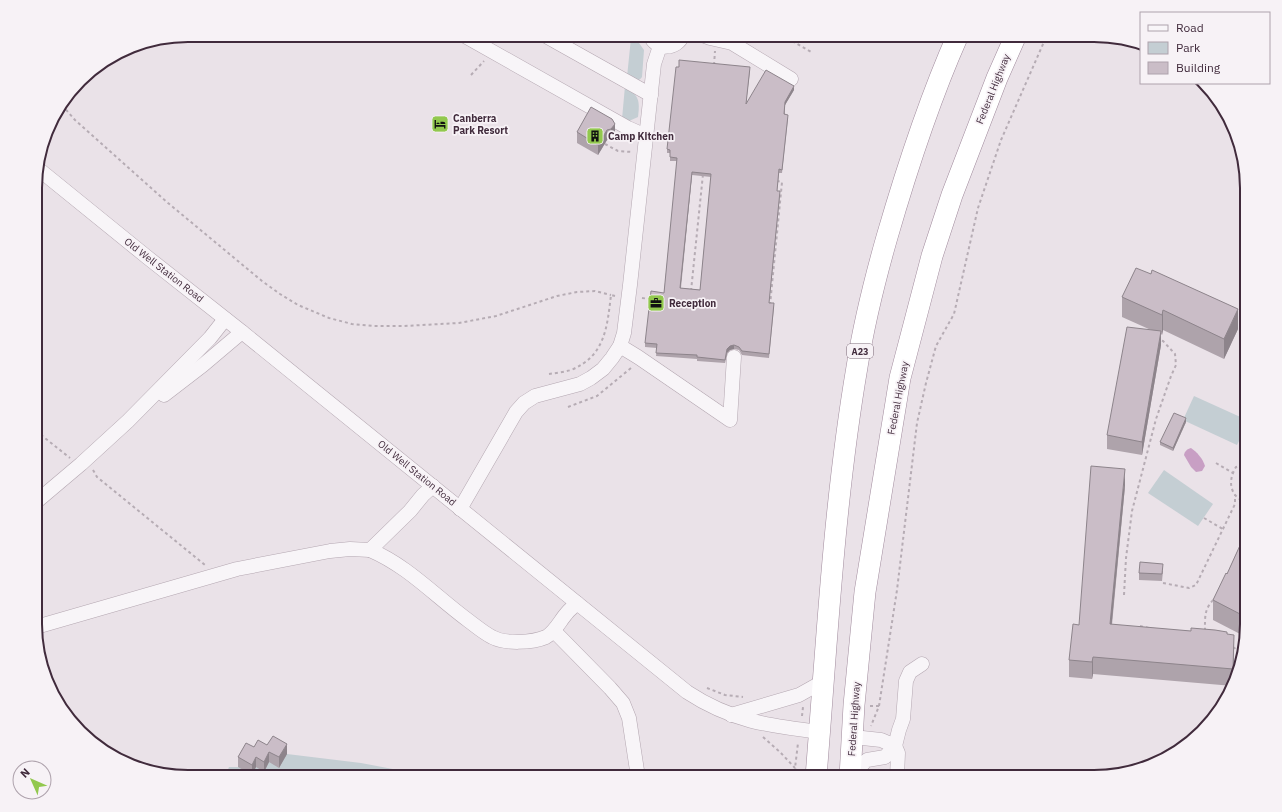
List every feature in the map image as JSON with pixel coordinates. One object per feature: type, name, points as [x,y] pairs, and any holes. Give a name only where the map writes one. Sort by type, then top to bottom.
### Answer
[{"type":"highway","name":"A23","points":[[817,770],[841,472],[857,364],[866,318],[913,153],[931,102],[955,42]]},
{"type":"highway","name":"Federal Highway","points":[[852,770],[860,738],[854,705],[865,592],[900,378],[932,256],[952,195],[997,78],[1013,42]]},
{"type":"highway","points":[[820,732],[860,738]]},
{"type":"street","points":[[475,42],[628,128],[646,136]]},
{"type":"street","points":[[556,42],[651,95]]},
{"type":"street","points":[[654,42],[660,46],[666,47],[678,44],[680,42]]},
{"type":"street","points":[[727,42],[732,43],[791,78]]},
{"type":"street","points":[[460,509],[516,412],[524,403],[535,396],[580,384],[603,369],[620,346],[624,333],[654,64],[660,46]]},
{"type":"street","name":"Old Well Station Road","points":[[43,172],[687,692],[701,702],[745,720],[778,727],[820,732]]},
{"type":"street","points":[[42,497],[128,421],[210,338],[225,319]]},
{"type":"street","points":[[128,421],[203,365],[242,332]]},
{"type":"street","points":[[620,346],[730,420],[734,357]]},
{"type":"street","points":[[370,550],[410,511],[432,486]]},
{"type":"street","points":[[42,625],[237,569],[323,552],[350,549],[370,550],[393,562],[417,579],[451,608],[493,638],[508,642],[537,640],[547,636],[554,631],[567,613],[577,603]]},
{"type":"street","points":[[554,631],[623,703],[630,718],[637,770]]},
{"type":"street","points":[[856,770],[867,760],[885,757],[895,746],[903,719],[906,681],[910,672],[922,664]]},
{"type":"street","points":[[731,715],[799,695],[824,681]]},
{"type":"street","points":[[860,738],[881,740],[895,746],[898,753],[897,770]]},
{"type":"path","points":[[714,67],[716,42]]},
{"type":"path","points":[[794,42],[813,53]]},
{"type":"path","points":[[860,738],[878,706],[897,590],[917,423],[926,383],[936,346],[954,314],[978,208],[1001,140],[1044,42]]},
{"type":"path","points":[[66,109],[75,120],[168,203],[248,270],[280,294],[329,318],[352,324],[373,326],[459,323],[496,316],[557,296],[577,292],[595,292],[650,299]]},
{"type":"path","points":[[605,144],[618,151],[644,154]]},
{"type":"path","points":[[691,293],[703,174],[710,174]]},
{"type":"path","points":[[770,306],[782,182],[775,181]]},
{"type":"path","points":[[549,374],[570,370],[583,364],[595,353],[603,339],[607,327],[611,295]]},
{"type":"path","points":[[1124,595],[1126,558],[1132,511],[1156,419],[1176,365],[1175,354],[1163,341],[1156,338]]},
{"type":"path","points":[[568,407],[597,396],[618,380],[641,359]]},
{"type":"path","points":[[42,436],[67,456],[92,468],[97,477],[209,568],[211,576]]},
{"type":"path","points":[[1216,464],[1233,473]]},
{"type":"path","points":[[1240,466],[1236,467],[1231,479],[1232,490],[1240,499]]},
{"type":"path","points":[[1163,584],[1189,588],[1196,585],[1235,504],[1235,495]]},
{"type":"path","points":[[1204,518],[1223,529]]},
{"type":"path","points":[[1205,636],[1206,609],[1216,597]]},
{"type":"path","points":[[1140,626],[1155,630]]},
{"type":"path","points":[[1230,645],[1238,650]]},
{"type":"path","points":[[704,686],[725,695],[748,697]]},
{"type":"path","points":[[854,705],[878,706]]},
{"type":"path","points":[[745,720],[789,760],[796,770]]},
{"type":"green space","points":[[631,42],[637,42],[644,50],[642,77],[637,80],[627,77]]},
{"type":"green space","points":[[625,86],[636,96],[639,106],[638,117],[629,121],[622,119]]},
{"type":"green space","points":[[1194,396],[1240,417],[1240,439],[1237,445],[1183,420]]},
{"type":"green space","points":[[1164,470],[1213,504],[1198,526],[1148,493]]},
{"type":"green space","points":[[287,754],[361,763],[398,770],[228,770],[229,767],[238,767]]},
{"type":"shaded area","points":[[1191,448],[1200,456],[1204,463],[1205,466],[1202,471],[1196,472],[1191,467],[1184,455],[1186,450]]},
{"type":"building","points":[[679,60],[750,67],[746,104],[766,70],[794,86],[785,102],[784,114],[788,115],[782,170],[779,169],[777,191],[780,191],[769,303],[774,303],[769,354],[742,351],[739,347],[734,345],[727,349],[725,360],[697,357],[697,355],[656,353],[657,344],[645,343],[651,291],[664,293],[677,158],[670,157],[670,150],[667,149],[676,67],[679,67]],"holes":[[[692,172],[711,174],[700,290],[680,288]]]},
{"type":"building","points":[[591,107],[612,119],[615,124],[611,129],[607,130],[598,145],[577,132]]},
{"type":"building","points":[[1136,268],[1151,274],[1152,270],[1238,309],[1224,339],[1163,310],[1162,315],[1122,297]]},
{"type":"building","points":[[1127,327],[1161,331],[1142,442],[1107,435]]},
{"type":"building","points":[[1174,413],[1186,418],[1173,448],[1160,442]]},
{"type":"building","points":[[1091,466],[1125,469],[1110,624],[1191,631],[1191,628],[1227,632],[1227,634],[1234,635],[1233,668],[1093,657],[1092,662],[1069,660],[1073,624],[1079,625]]},
{"type":"building","points":[[1240,545],[1240,614],[1213,600],[1226,573],[1227,574]]},
{"type":"building","points":[[1140,562],[1163,564],[1162,574],[1139,573]]},
{"type":"building","points":[[273,736],[287,744],[279,757],[269,752],[264,762],[256,757],[252,765],[238,757],[246,743],[254,747],[258,740],[267,745]]},
{"type":"place","name":"Canberra Park Resort","points":[[440,124]]},
{"type":"place","name":"Camp Kitchen","points":[[595,136]]},
{"type":"place","name":"Reception","points":[[656,303]]}]
